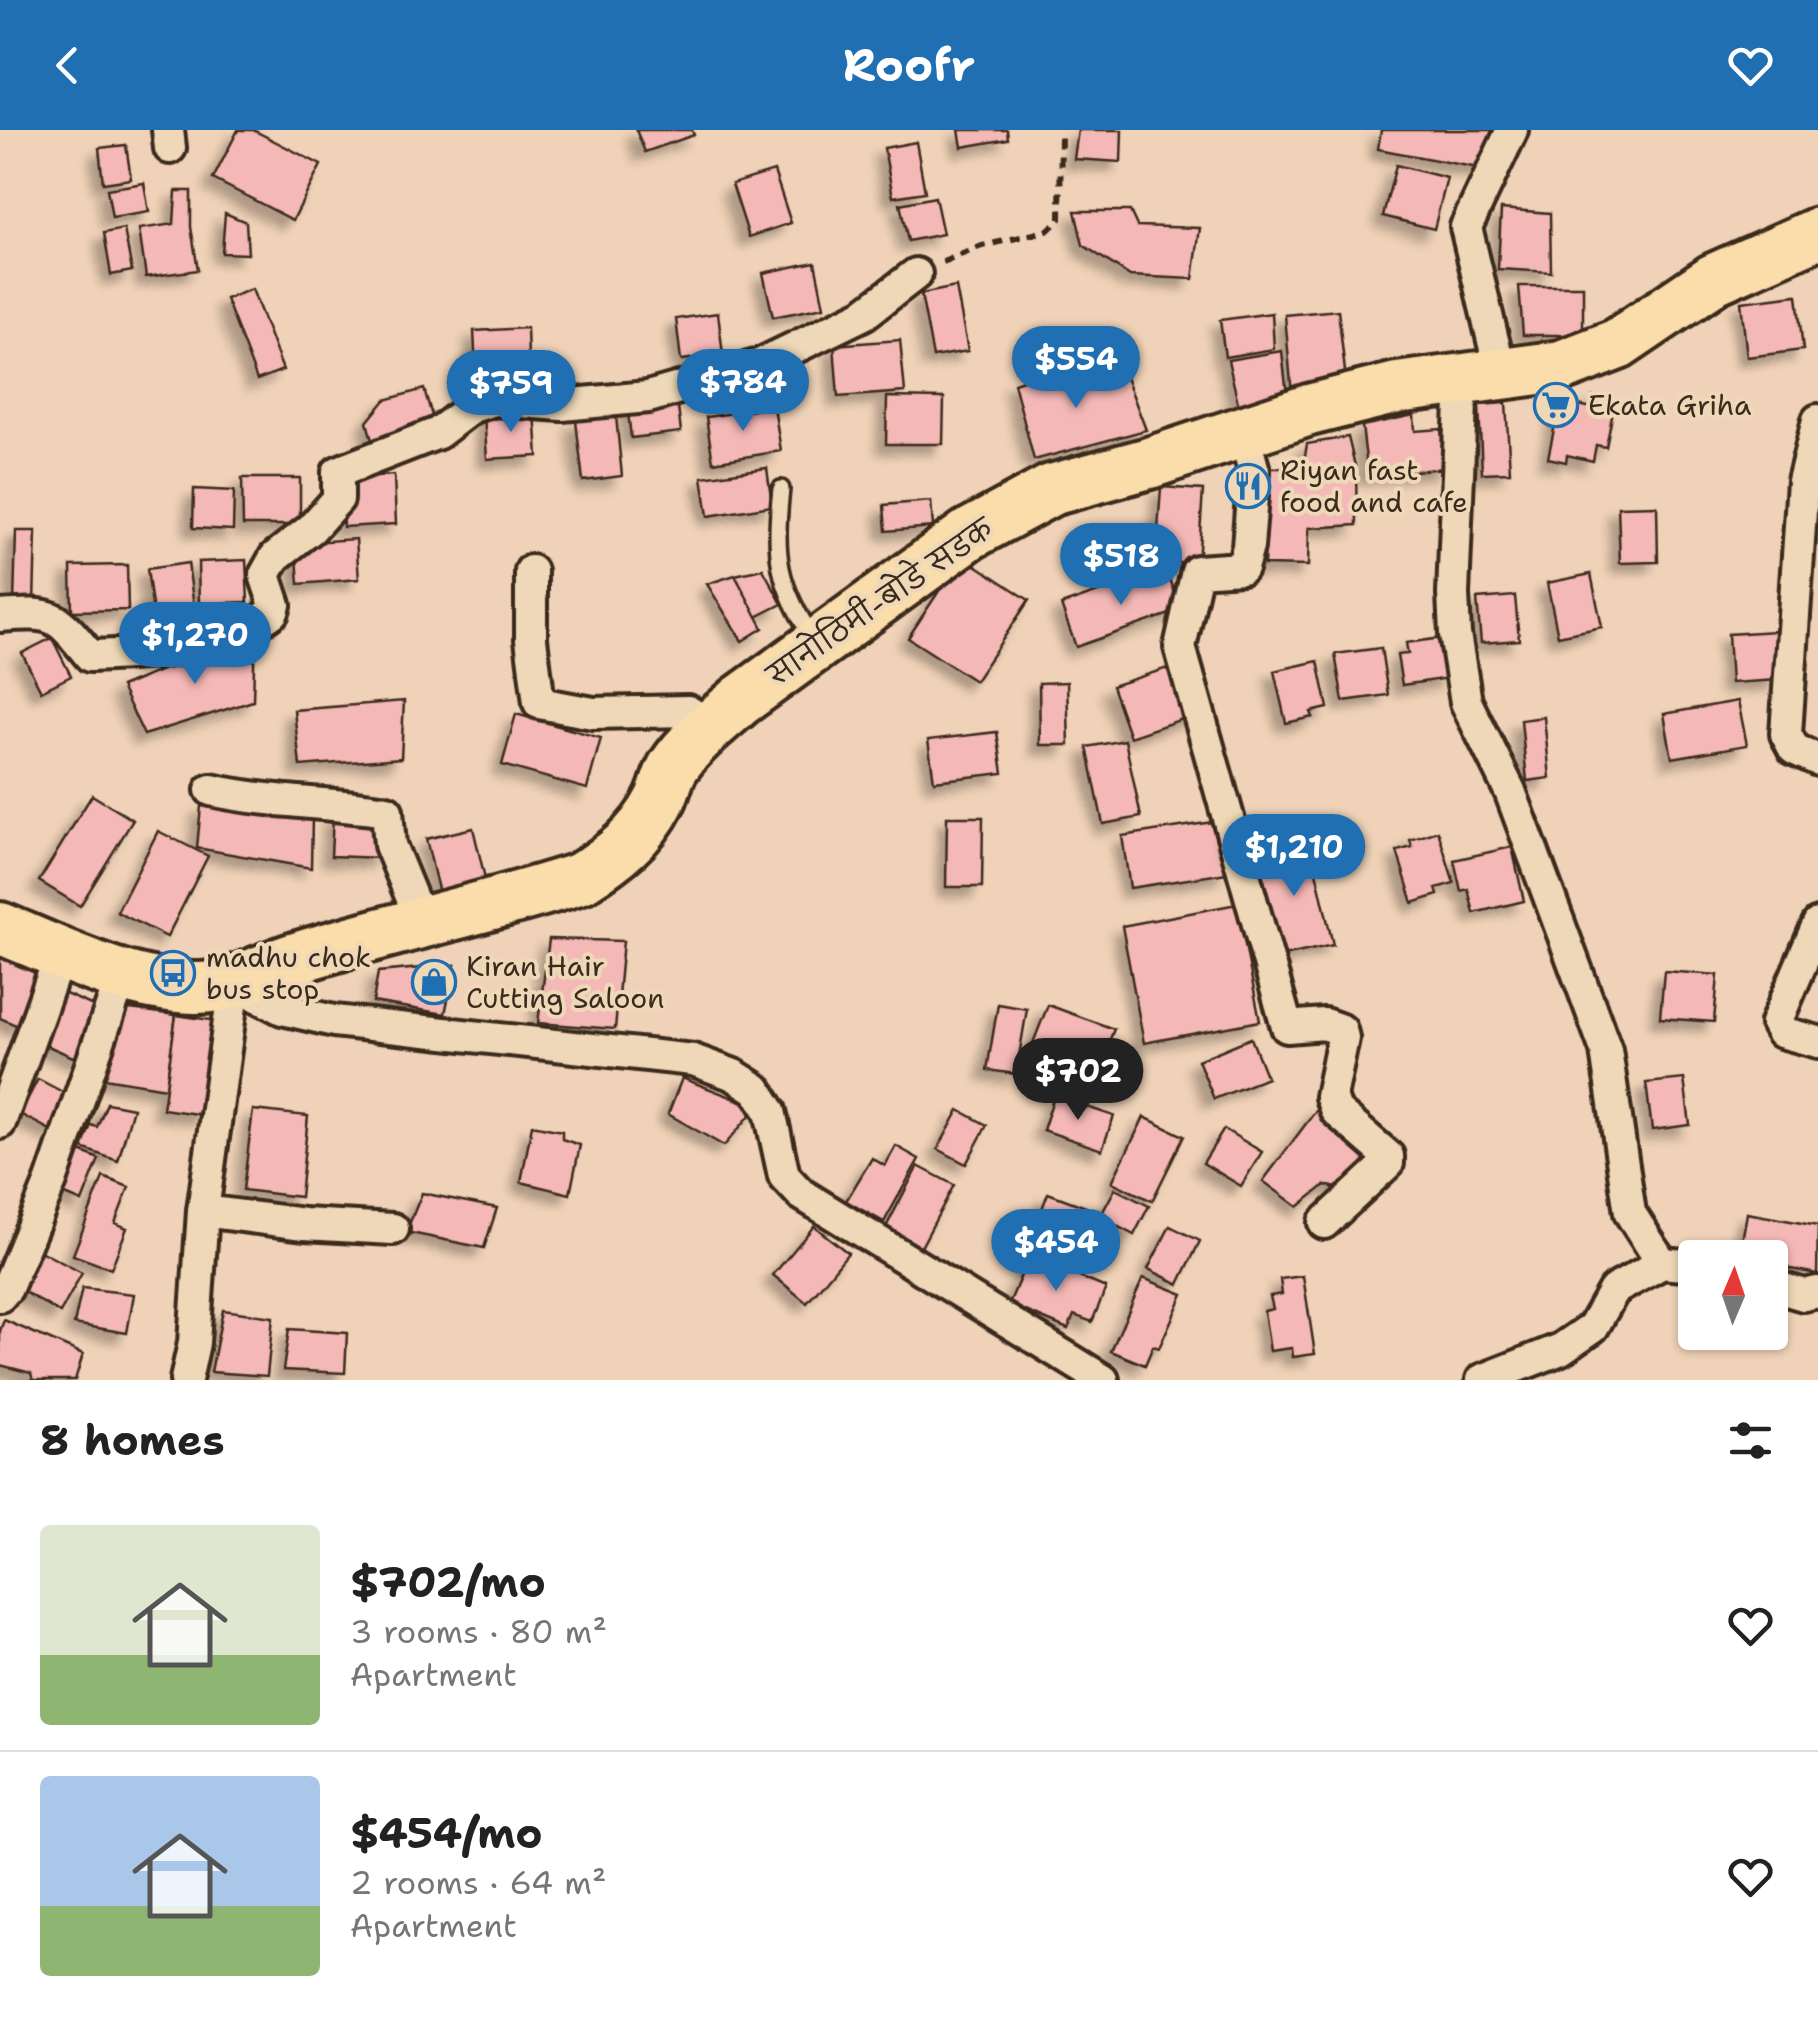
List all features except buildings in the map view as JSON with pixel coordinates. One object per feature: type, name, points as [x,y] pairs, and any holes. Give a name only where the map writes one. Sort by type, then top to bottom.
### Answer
[{"type":"main road","name":"सानोठिमी-बोडे सडक","points":[[0,928],[122,975],[160,985],[197,988],[234,984],[292,959],[582,878],[614,857],[638,834],[658,804],[674,767],[710,726],[968,535],[1051,490],[1149,463],[1308,410],[1396,388],[1561,366],[1618,344],[1714,278],[1818,234]]},
{"type":"street","points":[[1512,130],[1466,227],[1481,377],[1453,594],[1455,634],[1466,702],[1510,791],[1600,1034],[1617,1116],[1622,1180],[1630,1213],[1662,1263]]},
{"type":"street","points":[[0,616],[42,613],[68,630],[90,656],[164,654],[232,634],[273,612],[275,604],[266,575],[275,557],[311,529],[338,499],[338,472],[438,433],[472,406],[496,400],[562,405],[648,397],[759,365],[864,314],[916,274]]},
{"type":"street","points":[[1242,431],[1254,471],[1248,547],[1242,568],[1196,572],[1180,647],[1288,1027],[1324,1024],[1341,1030],[1331,1097],[1336,1110],[1388,1156],[1388,1163],[1324,1223]]},
{"type":"street","points":[[1817,432],[1803,481],[1807,584],[1786,734],[1794,749],[1818,760]]},
{"type":"street","points":[[531,571],[531,640],[539,703],[594,713],[688,711],[710,726]]},
{"type":"street","points":[[211,790],[250,799],[342,804],[387,811],[390,845],[422,923]]},
{"type":"street","points":[[1818,924],[1776,1023],[1781,1032],[1818,1042]]},
{"type":"street","points":[[0,1124],[61,952]]},
{"type":"street","points":[[0,1296],[7,1288],[51,1181],[122,975]]},
{"type":"street","points":[[186,1380],[194,1343],[203,1210],[234,984],[282,1008],[334,1021],[693,1060],[734,1075],[756,1088],[770,1111],[784,1176],[801,1194],[1081,1375]]},
{"type":"street","points":[[203,1210],[304,1224],[393,1229]]},
{"type":"street","points":[[1482,1380],[1561,1348],[1593,1326],[1614,1290],[1662,1263],[1678,1264]]},
{"type":"street","points":[[1788,1290],[1804,1295],[1818,1292]]},
{"type":"lane","points":[[781,490],[776,552],[780,574],[800,620],[818,646]]},
{"type":"path","points":[[916,274],[982,246],[1047,231],[1060,220],[1062,132]]},
{"type":"place","name":"Ekata Griha","points":[[1556,405]]},
{"type":"place","name":"Riyan fast food and cafe","points":[[1248,486]]},
{"type":"place","name":"madhu chok bus stop","points":[[173,973]]},
{"type":"place","name":"Kiran Hair Cutting Saloon","points":[[434,982]]}]
